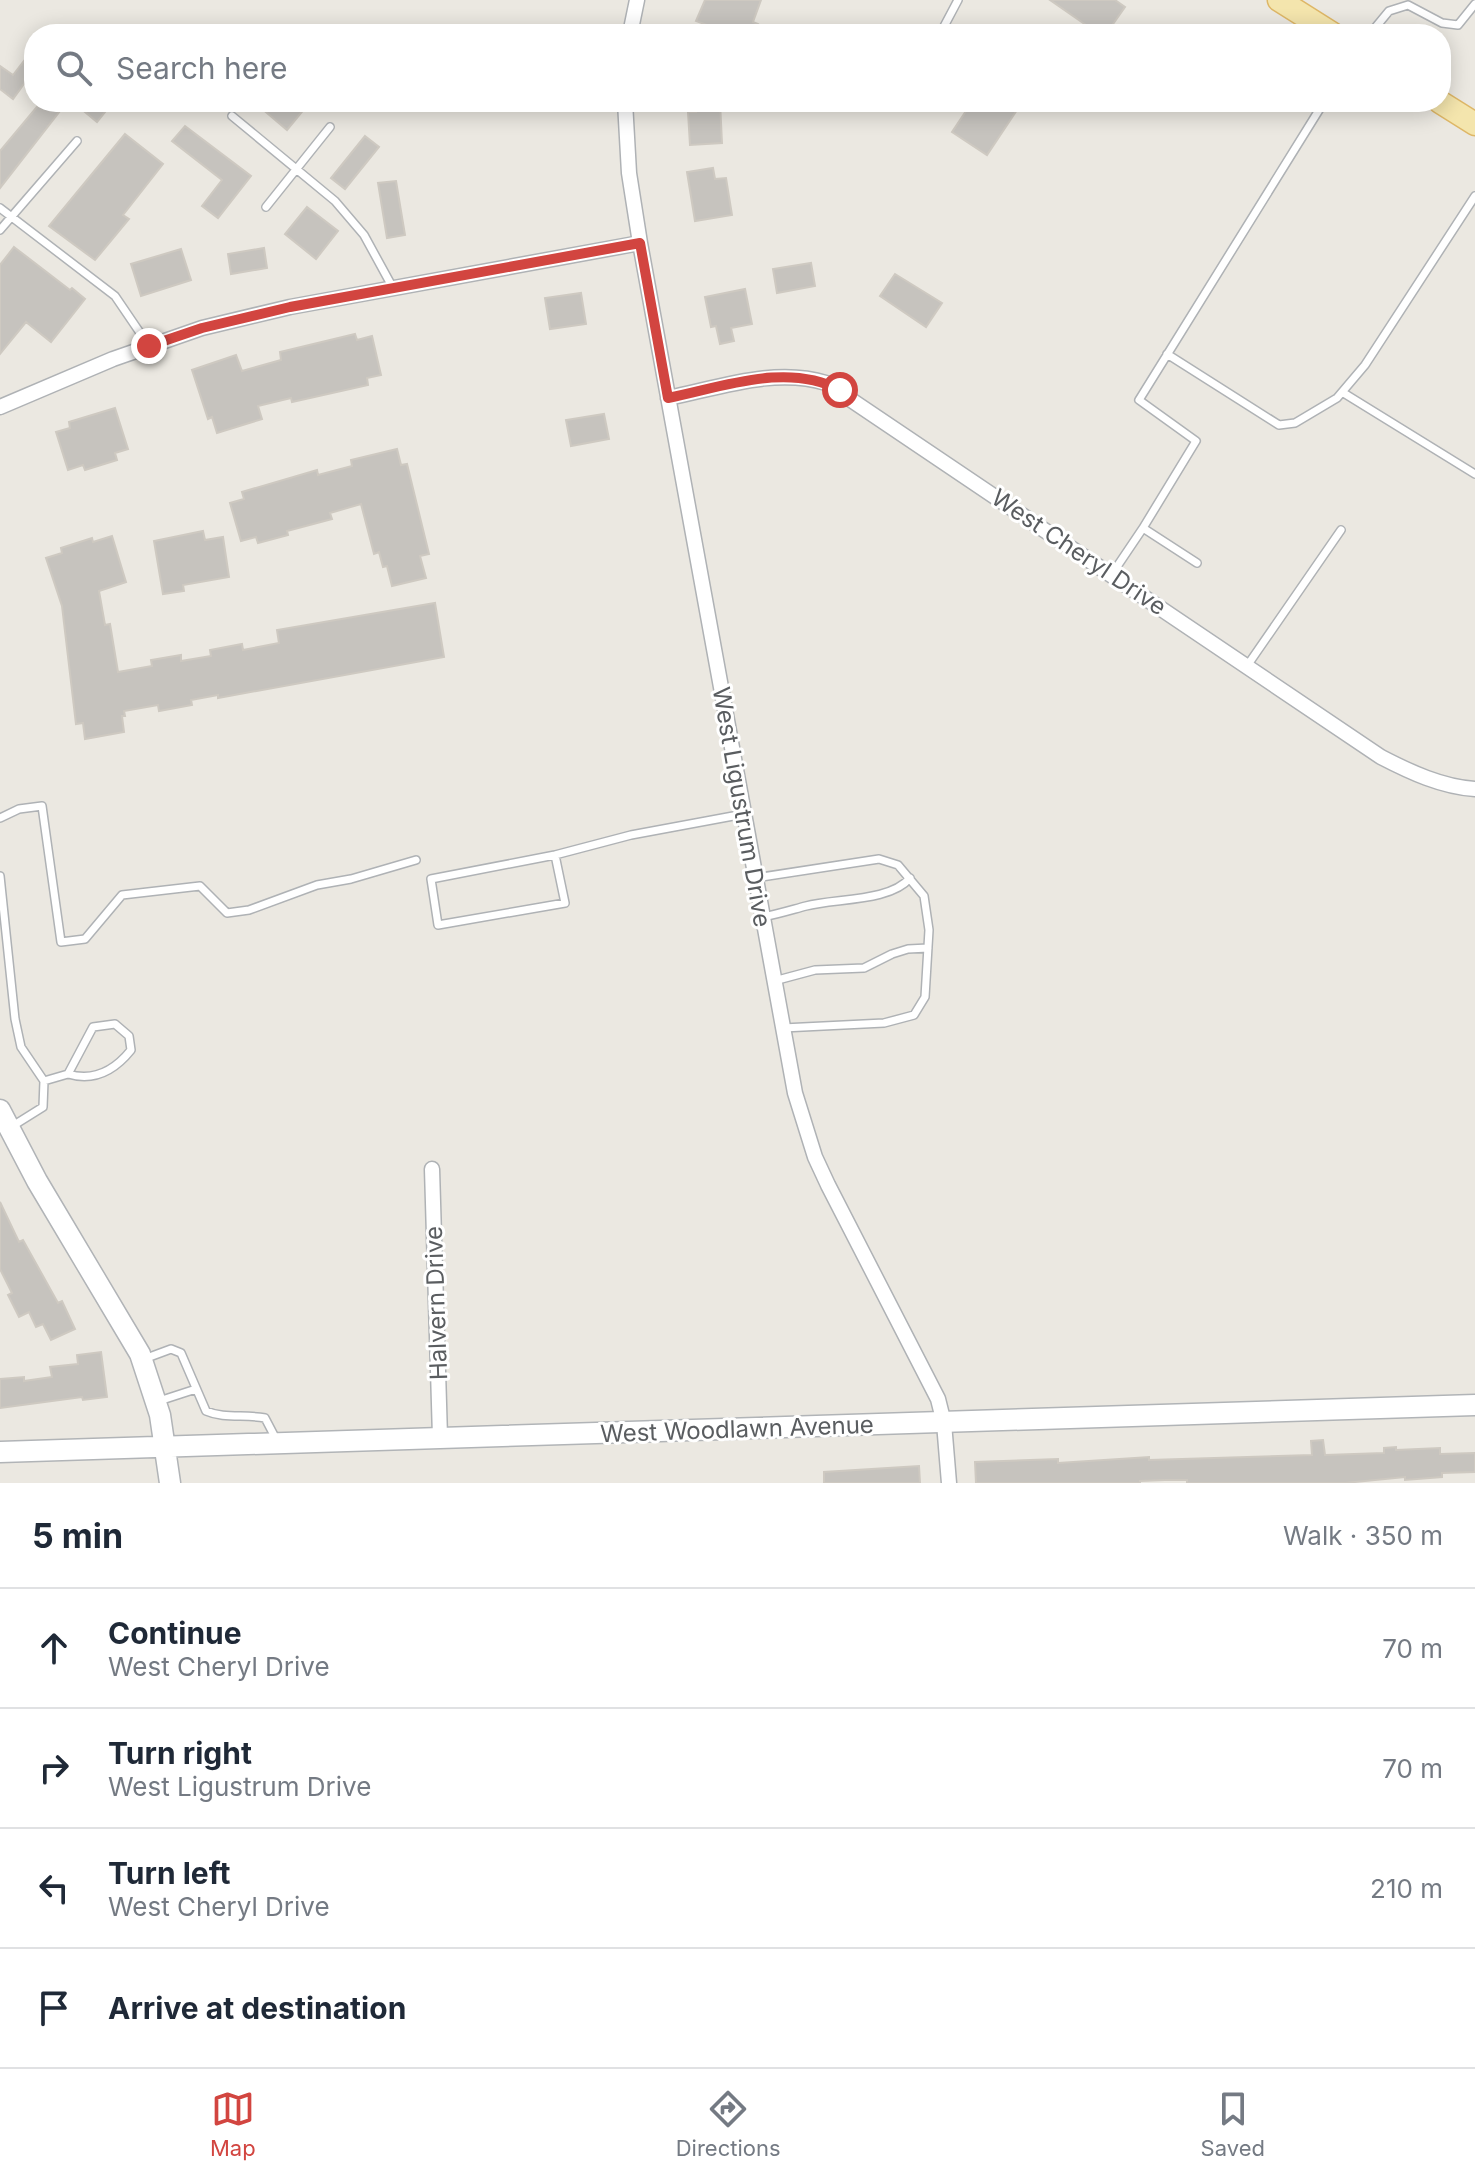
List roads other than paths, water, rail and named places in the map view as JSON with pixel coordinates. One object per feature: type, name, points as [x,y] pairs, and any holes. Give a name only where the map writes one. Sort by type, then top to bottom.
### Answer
[{"type":"main road","points":[[1279,0],[1317,24]]},
{"type":"main road","points":[[1451,109],[1475,124]]},
{"type":"street","points":[[632,24],[637,0]]},
{"type":"street","name":"West Ligustrum Drive","points":[[626,112],[629,173],[640,243],[795,1093],[815,1157],[938,1399],[944,1423],[949,1483]]},
{"type":"street","points":[[0,407],[149,346],[202,328],[290,307],[640,243]]},
{"type":"street","name":"West Cheryl Drive","points":[[668,398],[775,376],[809,378],[826,383],[1381,757],[1407,771],[1475,789]]},
{"type":"street","points":[[0,1110],[142,1359],[157,1402],[170,1483]]},
{"type":"street","name":"Halvern Drive","points":[[432,1169],[440,1437]]},
{"type":"street","name":"West Woodlawn Avenue","points":[[0,1452],[1475,1405]]},
{"type":"lane","points":[[945,24],[958,0]]},
{"type":"lane","points":[[1451,24],[1458,25],[1475,4]]},
{"type":"lane","points":[[1378,24],[1389,11],[1408,5],[1450,24]]},
{"type":"lane","points":[[1112,574],[1196,441],[1139,400],[1318,112]]},
{"type":"lane","points":[[232,116],[335,201],[364,235],[393,288]]},
{"type":"lane","points":[[266,207],[330,127]]},
{"type":"lane","points":[[0,230],[77,141]]},
{"type":"lane","points":[[1167,354],[1279,425],[1295,423],[1337,398],[1365,365],[1475,196]]},
{"type":"lane","points":[[0,208],[115,296],[149,346]]},
{"type":"lane","points":[[1342,392],[1475,474]]},
{"type":"lane","points":[[1143,528],[1197,563]]},
{"type":"lane","points":[[1247,666],[1341,530]]},
{"type":"lane","points":[[0,818],[19,809],[42,806],[61,942],[85,939],[122,895],[200,886],[227,913],[249,910],[317,885],[351,879],[416,860]]},
{"type":"lane","points":[[555,855],[565,903],[438,925],[431,879],[555,855],[631,835],[744,814]]},
{"type":"lane","points":[[755,878],[879,859],[898,865],[924,896],[929,930],[925,997],[914,1015],[884,1023],[783,1028]]},
{"type":"lane","points":[[0,876],[15,1019],[21,1047],[44,1081],[43,1107],[9,1129]]},
{"type":"lane","points":[[763,917],[886,892],[905,884],[910,878]]},
{"type":"lane","points":[[774,981],[815,970],[864,968],[908,949],[928,948]]},
{"type":"lane","points":[[44,1081],[68,1074],[85,1077],[116,1069],[131,1050],[129,1036],[115,1024],[93,1027],[68,1074]]},
{"type":"lane","points":[[142,1359],[171,1349],[181,1353],[206,1411],[217,1416],[265,1418],[278,1442]]},
{"type":"lane","points":[[157,1402],[196,1389]]}]
